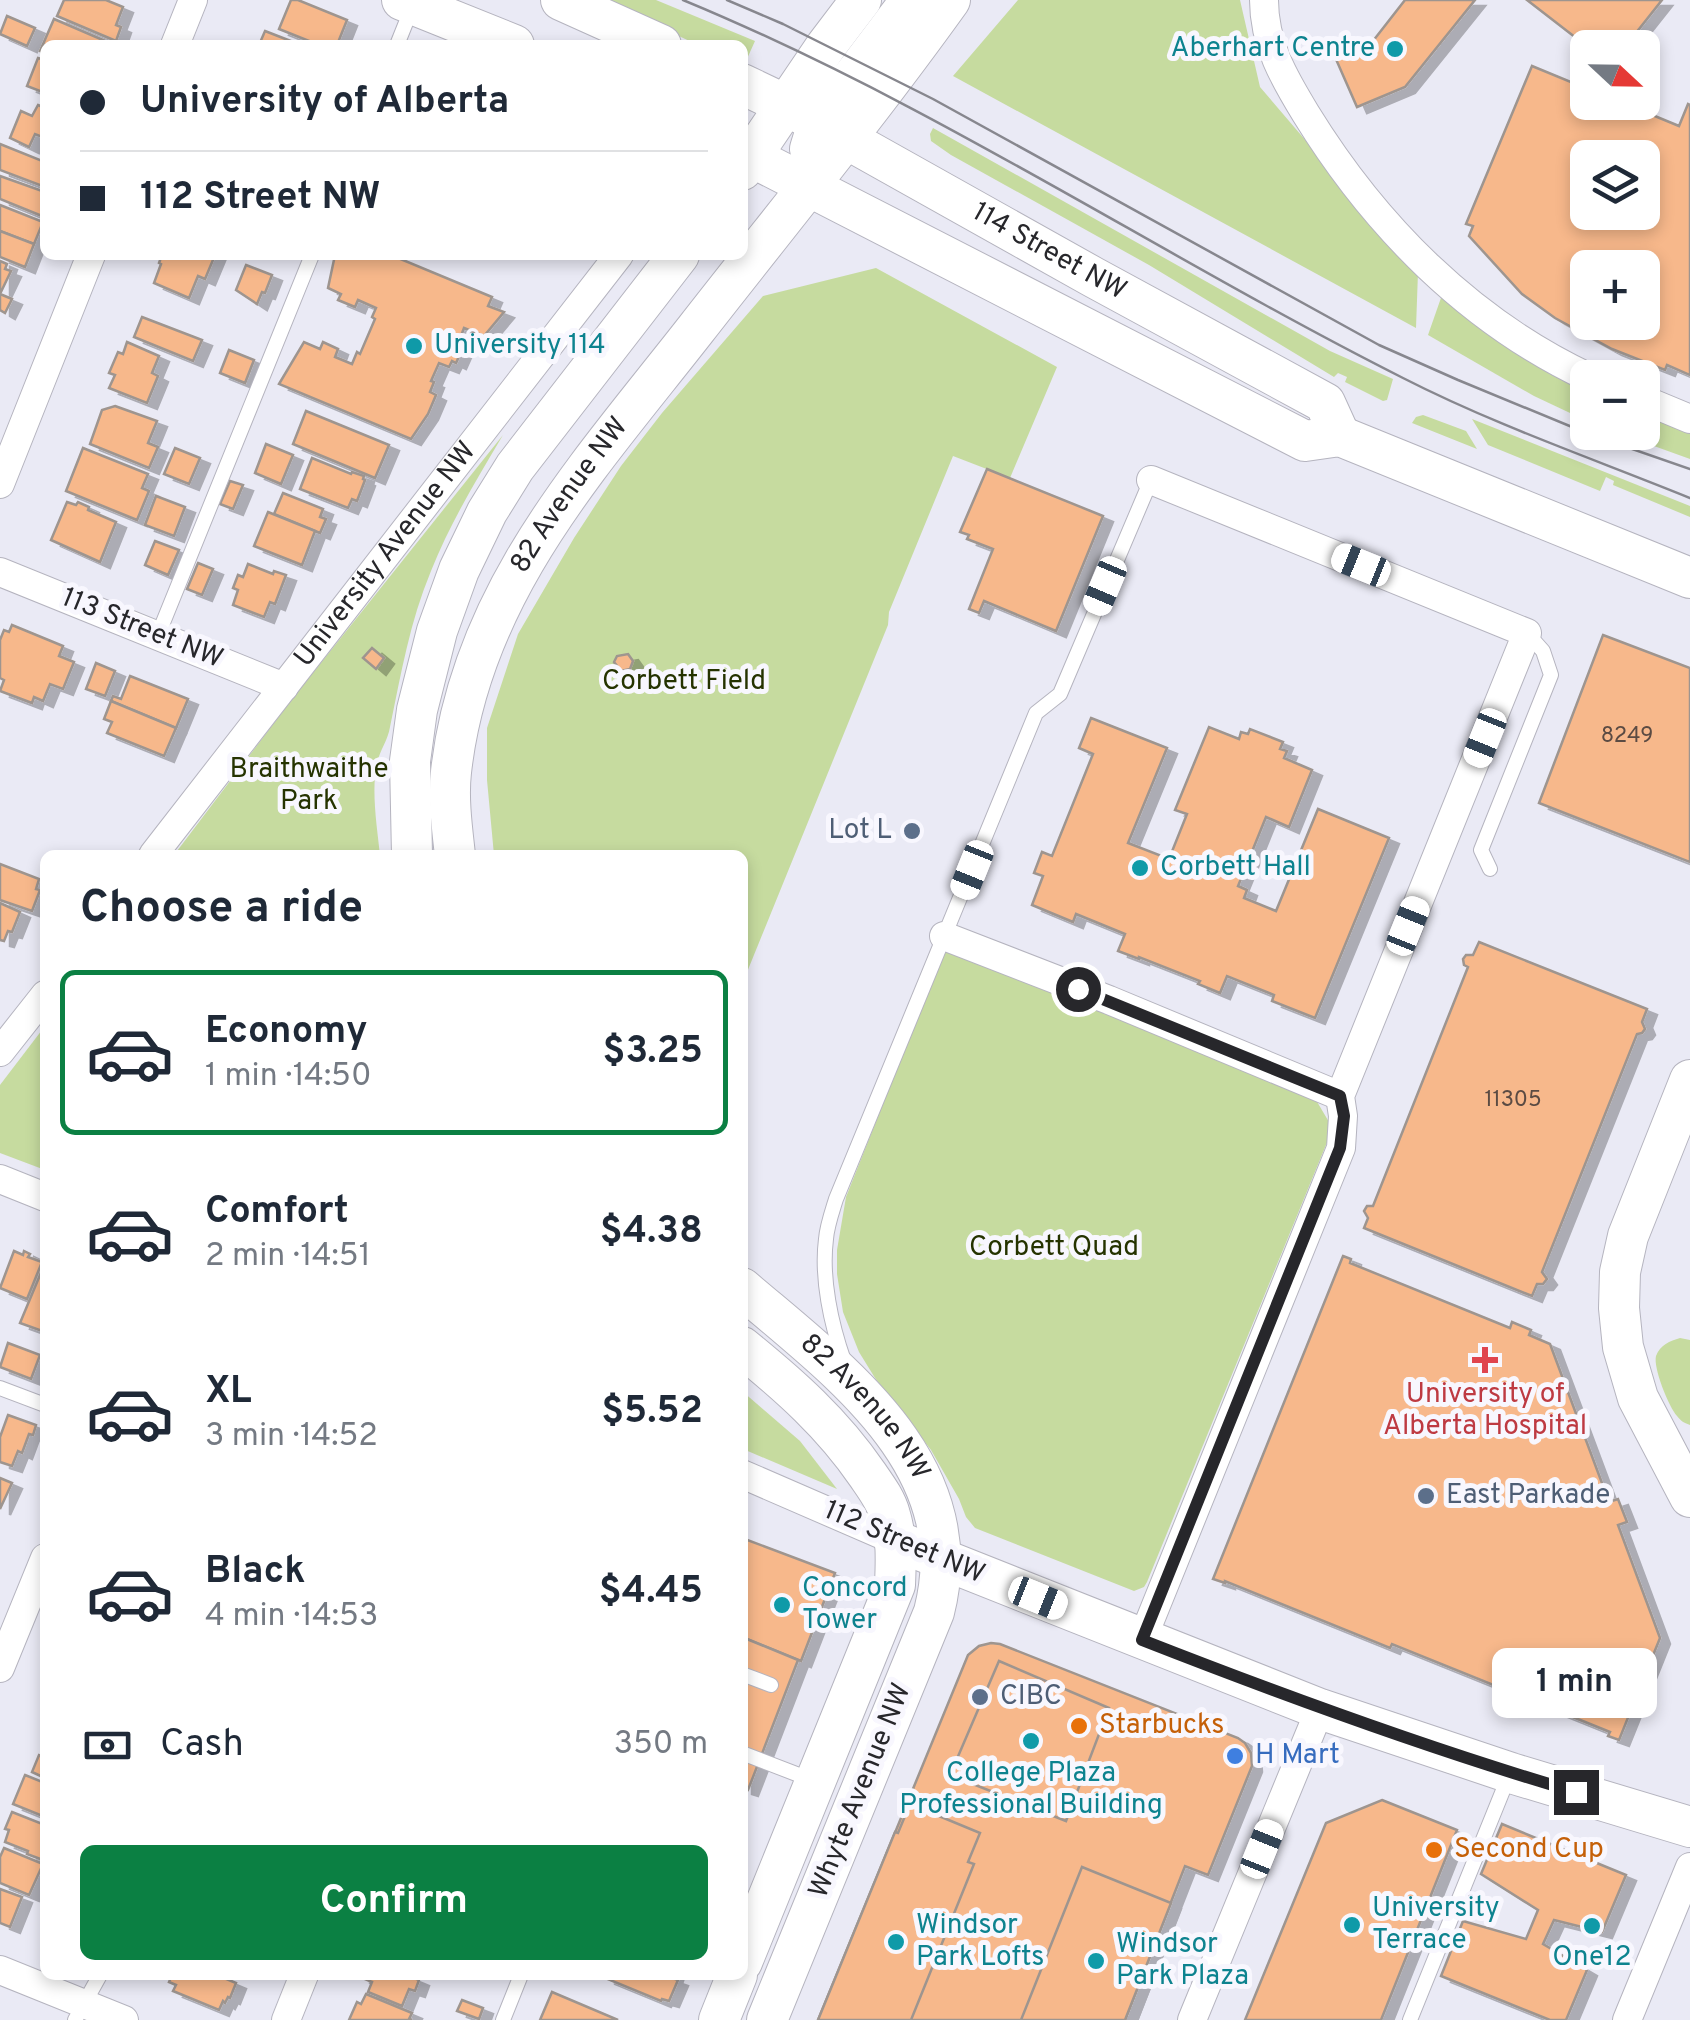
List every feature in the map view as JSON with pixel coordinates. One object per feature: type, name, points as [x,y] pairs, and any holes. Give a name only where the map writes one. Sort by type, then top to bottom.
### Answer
[{"type":"main road","points":[[561,0],[651,40]]},
{"type":"main road","points":[[808,187],[817,122],[860,0]]},
{"type":"main road","points":[[817,122],[911,0]]},
{"type":"main road","points":[[748,158],[894,79],[950,0]]},
{"type":"main road","points":[[408,2],[502,40]]},
{"type":"main road","name":"114 Street NW","points":[[748,87],[1325,403],[1340,436]]},
{"type":"main road","name":"114 Street NW","points":[[748,161],[808,187],[1305,441],[1340,436],[1690,578]]},
{"type":"main road","name":"82 Avenue NW","points":[[454,850],[450,775],[460,716],[473,667],[497,608],[579,479],[808,187]]},
{"type":"main road","name":"82 Avenue NW","points":[[412,850],[410,761],[417,710],[437,632],[459,570],[487,512],[515,467],[675,260]]},
{"type":"main road","points":[[1690,1080],[1628,1236],[1620,1272],[1619,1308],[1623,1347],[1638,1398],[1690,1497]]},
{"type":"main road","name":"82 Avenue NW","points":[[748,1293],[852,1383],[912,1456],[930,1497],[940,1558]]},
{"type":"main road","name":"82 Avenue NW","points":[[748,1352],[820,1414],[851,1450],[883,1498],[894,1540]]},
{"type":"main road","name":"112 Street NW","points":[[894,1540],[1320,1709],[1690,1827]]},
{"type":"main road","name":"Whyte Avenue NW","points":[[748,1947],[895,1585],[894,1540]]},
{"type":"main road","name":"Whyte Avenue NW","points":[[767,2020],[934,1612],[940,1558]]},
{"type":"main road","points":[[719,2020],[735,1980]]},
{"type":"street","points":[[177,40],[193,0]]},
{"type":"street","points":[[1264,0],[1268,38],[1280,72],[1328,149],[1379,216],[1464,298],[1530,346],[1570,367]]},
{"type":"street","points":[[0,484],[89,260]]},
{"type":"street","name":"University Avenue NW","points":[[158,850],[615,260]]},
{"type":"street","points":[[1660,407],[1690,419]]},
{"type":"street","points":[[1142,1640],[1340,1148],[1344,1116],[1340,1096],[1527,633],[1151,480]]},
{"type":"street","name":"113 Street NW","points":[[0,572],[284,687]]},
{"type":"street","points":[[944,936],[1340,1096]]},
{"type":"street","points":[[0,1052],[40,1000]]},
{"type":"street","points":[[0,1179],[40,1195]]},
{"type":"street","name":"112 Street NW","points":[[748,1476],[894,1540]]},
{"type":"street","points":[[0,1668],[40,1570]]},
{"type":"street","points":[[1192,2020],[1320,1709]]},
{"type":"street","points":[[1627,2020],[1690,1867]]},
{"type":"street","points":[[0,1970],[79,2012],[124,2020]]},
{"type":"street","points":[[286,2020],[302,1980]]},
{"type":"lane","points":[[398,40],[408,2]]},
{"type":"lane","points":[[158,635],[310,260]]},
{"type":"lane","points":[[852,1383],[834,1330],[825,1265],[826,1238],[836,1200],[1036,713],[1060,694],[1151,480]]},
{"type":"lane","points":[[1490,869],[1482,850],[1551,675],[1543,651],[1527,633]]},
{"type":"lane","points":[[0,1388],[40,1403]]},
{"type":"lane","points":[[748,1676],[771,1685]]},
{"type":"lane","points":[[748,1755],[816,1782]]},
{"type":"lane","points":[[1410,2020],[1510,1772]]},
{"type":"lane","points":[[79,2012],[97,1980]]},
{"type":"lane","points":[[502,2020],[519,1980]]},
{"type":"green space","points":[[602,0],[656,0],[755,41],[748,57],[748,40],[687,40]]},
{"type":"green space","points":[[1018,0],[1240,0],[1260,87],[1418,272],[1416,328],[953,76]]},
{"type":"green space","points":[[933,128],[1330,351],[1393,379],[1387,400],[1345,382],[1347,377],[1338,373],[1334,377],[1149,265],[951,155],[931,141]]},
{"type":"green space","name":"Corbett Field","points":[[876,268],[1057,367],[1010,478],[953,456],[748,970],[748,850],[494,850],[487,728],[518,634],[574,538],[621,466],[662,413],[763,296]]},
{"type":"green space","points":[[1442,295],[1570,379],[1570,413],[1534,396],[1428,335]]},
{"type":"green space","points":[[1423,415],[1466,431],[1477,449],[1412,423]]},
{"type":"green space","points":[[1472,419],[1690,506],[1690,517],[1613,485],[1614,481],[1606,477],[1600,491],[1488,445]]},
{"type":"green space","points":[[1660,419],[1690,432],[1690,459],[1660,448]]},
{"type":"green space","name":"Braithwaithe Park","points":[[503,435],[447,536],[417,609],[389,732],[375,774],[379,850],[178,850],[296,694]]},
{"type":"green space","name":"Corbett Quad","points":[[945,948],[1316,1100],[1329,1122],[1328,1140],[1147,1582],[1134,1591],[975,1528],[931,1450],[859,1352],[843,1312],[837,1250],[846,1197]]},
{"type":"green space","points":[[40,1033],[40,1168],[0,1153],[0,1085]]},
{"type":"green space","points":[[1680,1338],[1690,1340],[1690,1425],[1680,1420],[1670,1405],[1656,1362],[1663,1346]]},
{"type":"green space","points":[[748,1396],[800,1441],[837,1489],[748,1451]]},
{"type":"building","points":[[64,0],[106,0],[123,7],[116,25],[121,27],[116,40],[57,16]]},
{"type":"building","points":[[291,0],[347,20],[339,40],[306,40],[279,29]]},
{"type":"building","name":"Aberhart Centre","points":[[1405,0],[1475,0],[1405,87],[1357,107],[1335,57],[1373,41]]},
{"type":"building","points":[[1527,0],[1662,0],[1638,30],[1570,30],[1570,33]]},
{"type":"building","points":[[7,16],[35,28],[27,46],[0,34]]},
{"type":"building","points":[[54,19],[103,40],[45,40]]},
{"type":"building","points":[[265,31],[288,40],[261,40]]},
{"type":"building","points":[[38,58],[40,59],[40,91],[27,86]]},
{"type":"building","points":[[1532,66],[1570,82],[1570,120],[1660,118],[1679,126],[1690,105],[1690,375],[1667,365],[1665,370],[1660,368],[1660,360],[1640,360],[1595,340],[1660,340],[1660,250],[1570,250],[1570,326],[1522,294],[1469,236],[1473,226],[1466,224]]},
{"type":"building","points":[[40,106],[40,136],[35,134],[29,147],[10,138],[21,111],[32,116]]},
{"type":"building","points":[[0,144],[40,160],[40,185],[0,170]]},
{"type":"building","points":[[0,176],[40,190],[40,215],[0,199]]},
{"type":"building","points":[[0,205],[40,221],[34,244],[0,231]]},
{"type":"building","points":[[0,231],[34,244],[25,267],[0,257]]},
{"type":"building","points":[[213,260],[205,279],[198,276],[189,298],[154,283],[159,263]]},
{"type":"building","name":"University 114","points":[[334,260],[403,260],[492,297],[488,306],[504,312],[484,336],[464,328],[459,341],[465,343],[456,363],[452,361],[449,367],[439,363],[431,381],[434,382],[430,392],[436,395],[411,439],[279,384],[304,342],[320,349],[323,342],[338,349],[335,357],[352,364],[357,352],[360,354],[376,308],[358,300],[355,307],[338,300],[341,294],[328,288]]},
{"type":"building","points":[[0,261],[11,271],[0,294]]},
{"type":"building","points":[[246,265],[272,275],[257,304],[236,290]]},
{"type":"building","points":[[0,294],[12,299],[5,313],[0,310]]},
{"type":"building","points":[[142,317],[202,340],[193,361],[134,337]]},
{"type":"building","points":[[127,342],[159,356],[152,373],[158,376],[147,403],[109,388],[115,375],[109,373]]},
{"type":"building","points":[[229,350],[254,360],[245,383],[220,373]]},
{"type":"building","points":[[115,406],[157,421],[148,443],[158,447],[149,468],[90,444],[102,410]]},
{"type":"building","points":[[306,411],[389,445],[375,478],[293,444]]},
{"type":"building","points":[[266,444],[293,455],[281,484],[255,473]]},
{"type":"building","points":[[83,448],[148,474],[142,488],[149,491],[137,520],[66,491]]},
{"type":"building","points":[[175,448],[200,458],[189,484],[164,474]]},
{"type":"building","points":[[312,458],[364,476],[357,501],[352,499],[348,508],[300,489]]},
{"type":"building","points":[[987,469],[1103,516],[1056,631],[984,601],[979,613],[969,609],[993,549],[967,539],[969,535],[960,532]]},
{"type":"building","points":[[230,481],[243,485],[233,509],[220,504]]},
{"type":"building","points":[[283,493],[323,509],[320,517],[326,519],[320,533],[274,514]]},
{"type":"building","points":[[156,496],[185,507],[174,536],[145,525]]},
{"type":"building","points":[[67,502],[78,502],[116,522],[100,562],[51,540]]},
{"type":"building","points":[[268,512],[315,531],[302,565],[254,546]]},
{"type":"building","points":[[155,541],[179,550],[168,575],[145,565]]},
{"type":"building","points":[[198,563],[213,569],[202,595],[187,589]]},
{"type":"building","points":[[248,564],[286,575],[275,604],[270,602],[264,617],[233,605],[238,590],[233,588]]},
{"type":"building","points":[[12,625],[63,646],[59,656],[74,662],[63,689],[50,684],[43,701],[34,697],[32,703],[0,691],[4,680],[0,678],[0,640],[4,630],[9,632]]},
{"type":"building","points":[[1603,635],[1690,668],[1690,862],[1539,803]]},
{"type":"building","points":[[372,648],[384,658],[376,669],[363,658]]},
{"type":"building","points":[[628,654],[633,661],[630,669],[621,671],[614,662],[617,656]]},
{"type":"building","points":[[96,663],[115,671],[105,696],[86,689]]},
{"type":"building","points":[[130,676],[188,699],[176,728],[111,701],[113,696],[121,699]]},
{"type":"building","points":[[111,701],[176,728],[164,756],[107,733],[112,722],[104,719]]},
{"type":"building","name":"Corbett Hall","points":[[1091,718],[1167,748],[1128,843],[1169,859],[1187,814],[1175,810],[1209,727],[1239,739],[1241,732],[1248,734],[1250,729],[1283,742],[1280,749],[1287,751],[1284,758],[1312,770],[1289,827],[1266,817],[1238,886],[1247,890],[1244,898],[1276,911],[1318,809],[1389,838],[1315,1018],[1272,1001],[1274,995],[1227,976],[1220,993],[1198,984],[1200,981],[1118,951],[1125,934],[1076,914],[1073,922],[1032,905],[1043,876],[1034,873],[1042,852],[1052,856],[1093,754],[1079,748]]},
{"type":"building","points":[[0,864],[39,879],[36,889],[40,890],[32,911],[0,900]]},
{"type":"building","points":[[0,903],[20,912],[4,941],[0,940]]},
{"type":"building","points":[[1479,942],[1647,1009],[1642,1022],[1645,1029],[1637,1034],[1542,1272],[1547,1279],[1537,1284],[1532,1296],[1364,1228],[1368,1218],[1364,1211],[1373,1206],[1468,967],[1463,959],[1473,955]]},
{"type":"building","points":[[14,1251],[23,1255],[24,1251],[40,1261],[27,1299],[0,1288]]},
{"type":"building","name":"East Parkade","points":[[1343,1256],[1351,1259],[1350,1263],[1510,1328],[1512,1322],[1531,1330],[1529,1335],[1550,1344],[1609,1502],[1618,1499],[1627,1522],[1618,1525],[1660,1638],[1619,1740],[1608,1736],[1610,1732],[1392,1644],[1390,1648],[1213,1579]]},
{"type":"building","points":[[40,1275],[40,1330],[20,1323]]},
{"type":"building","points":[[8,1343],[40,1355],[31,1379],[0,1367]]},
{"type":"building","points":[[8,1415],[36,1425],[12,1466],[0,1462],[0,1437]]},
{"type":"building","points":[[0,1478],[12,1483],[0,1509]]},
{"type":"building","name":"Concord Tower","points":[[748,1540],[835,1573],[801,1661],[748,1639]]},
{"type":"building","points":[[748,1639],[798,1660],[748,1790]]},
{"type":"building","points":[[991,1643],[1245,1743],[1252,1766],[1208,1875],[1185,1866],[1125,2020],[818,2020],[968,1655]]},
{"type":"building","name":"College Plaza Professional Building","points":[[999,1661],[1109,1708],[1066,1821],[950,1775]]},
{"type":"building","points":[[40,1755],[40,1776],[32,1772]]},
{"type":"building","points":[[25,1775],[40,1781],[40,1815],[13,1804]]},
{"type":"building","name":"University Terrace","points":[[1382,1800],[1457,1830],[1381,2020],[1245,2020],[1326,1823]]},
{"type":"building","name":"Windsor Park Lofts","points":[[910,1804],[980,1833],[968,1862],[974,1864],[911,2020],[818,2020],[895,1832],[898,1833]]},
{"type":"building","points":[[12,1812],[40,1823],[40,1859],[5,1842],[9,1830],[5,1829]]},
{"type":"building","name":"One12","points":[[1502,1824],[1626,1875],[1602,1932],[1554,1920],[1543,1944],[1587,1970],[1566,2020],[1550,2020],[1441,1976],[1463,1921],[1526,1939],[1538,1910],[1481,1874]]},
{"type":"building","points":[[4,1848],[40,1863],[29,1895],[0,1883]]},
{"type":"building","name":"Windsor Park Plaza","points":[[1082,1867],[1171,1903],[1125,2020],[1021,2020]]},
{"type":"building","points":[[0,1889],[22,1897],[10,1927],[0,1923]]},
{"type":"building","points":[[367,1980],[419,1980],[415,1991],[409,1989],[402,2006],[368,1992],[372,1982]]},
{"type":"building","points":[[610,1980],[678,1980],[669,2001]]},
{"type":"building","points":[[169,1982],[236,1983],[219,2010],[173,1991],[176,1985]]},
{"type":"building","points":[[552,1992],[618,2020],[540,2020]]},
{"type":"building","points":[[366,1994],[412,2013],[412,2020],[349,2020],[357,2002],[361,2004]]},
{"type":"building","points":[[462,2000],[483,2008],[479,2019],[457,2011]]},
{"type":"tram line","points":[[683,0],[776,41],[958,133],[1403,378],[1509,426],[1690,498]]},
{"type":"tram line","points":[[727,0],[933,99],[1379,345],[1589,434],[1690,469]]},
{"type":"place","name":"Aberhart Centre","points":[[1395,49]]},
{"type":"place","name":"University 114","points":[[414,346]]},
{"type":"place","name":"Lot L","points":[[912,831]]},
{"type":"place","name":"Corbett Hall","points":[[1140,868]]},
{"type":"place","name":"University of Alberta Hospital","points":[[1485,1360]]},
{"type":"place","name":"East Parkade","points":[[1426,1496]]},
{"type":"place","name":"Concord Tower","points":[[782,1605]]},
{"type":"place","name":"CIBC","points":[[980,1697]]},
{"type":"place","name":"Starbucks","points":[[1079,1726]]},
{"type":"place","name":"College Plaza Professional Building","points":[[1031,1741]]},
{"type":"place","name":"H Mart","points":[[1235,1756]]},
{"type":"place","name":"Second Cup","points":[[1434,1850]]},
{"type":"place","name":"University Terrace","points":[[1352,1925]]},
{"type":"place","name":"One12","points":[[1592,1926]]},
{"type":"place","name":"Windsor Park Lofts","points":[[896,1942]]},
{"type":"place","name":"Windsor Park Plaza","points":[[1096,1961]]},
{"type":"route","points":[[1078,989],[1340,1096],[1344,1116],[1340,1148],[1142,1640],[1320,1709],[1576,1792]]}]
